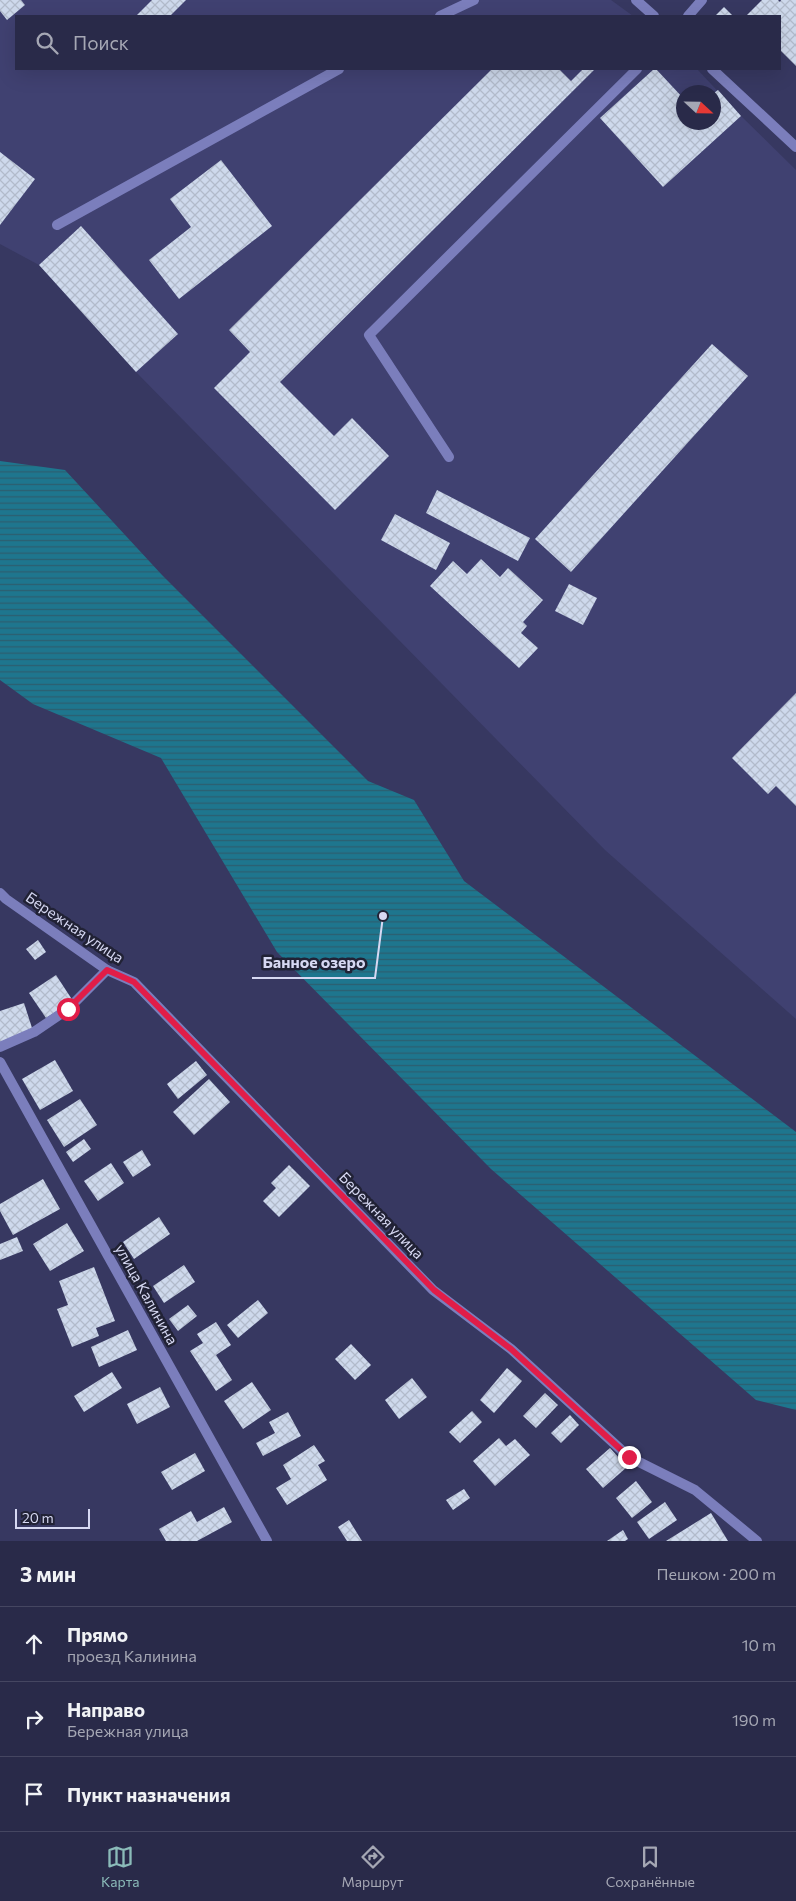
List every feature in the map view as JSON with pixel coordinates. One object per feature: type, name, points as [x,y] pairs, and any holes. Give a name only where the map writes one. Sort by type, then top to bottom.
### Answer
[{"type":"street","points":[[442,15],[474,0]]},
{"type":"street","points":[[636,0],[653,15]]},
{"type":"street","points":[[689,15],[702,0]]},
{"type":"street","points":[[57,225],[337,70]]},
{"type":"street","points":[[449,457],[369,335],[636,70]]},
{"type":"street","points":[[713,70],[796,147]]},
{"type":"street","name":"Бережная улица","points":[[0,893],[107,970],[134,982],[434,1290],[511,1349],[629,1457],[695,1490],[758,1541]]},
{"type":"street","points":[[0,1047],[34,1032],[68,1009],[107,970]]},
{"type":"street","name":"улица Калинина","points":[[0,1062],[267,1541]]},
{"type":"shaded area","points":[[0,0],[611,0],[632,15],[15,15],[15,70],[698,70],[712,85],[676,85],[676,130],[721,130],[721,95],[796,170],[796,1019],[605,850],[136,372],[39,265],[0,244]]},
{"type":"water","points":[[0,461],[65,470],[162,575],[368,781],[414,800],[464,881],[796,1132],[796,1410],[756,1400],[491,1169],[277,952],[161,758],[33,704],[0,680]]},
{"type":"building","points":[[0,0],[21,0],[25,5],[7,20],[0,11]]},
{"type":"building","points":[[152,0],[186,0],[171,15],[137,15]]},
{"type":"building","points":[[762,0],[778,0],[780,2],[781,0],[796,0],[796,66],[781,51],[781,15],[747,15]]},
{"type":"building","points":[[724,7],[732,15],[716,15]]},
{"type":"building","points":[[491,70],[560,70],[571,81],[582,70],[594,70],[280,382],[334,436],[352,418],[389,456],[335,510],[214,388],[250,352],[229,330]]},
{"type":"building","points":[[653,70],[657,70],[676,90],[676,130],[721,130],[721,93],[741,116],[663,187],[600,118]]},
{"type":"building","points":[[0,152],[35,179],[0,225]]},
{"type":"building","points":[[221,160],[272,226],[179,299],[149,260],[191,227],[170,199]]},
{"type":"building","points":[[81,226],[178,334],[136,372],[39,265]]},
{"type":"building","points":[[712,344],[748,376],[571,572],[535,539]]},
{"type":"building","points":[[437,490],[530,538],[518,561],[426,513]]},
{"type":"building","points":[[395,514],[450,543],[436,570],[381,540]]},
{"type":"building","points":[[481,559],[500,577],[508,568],[543,600],[523,622],[527,626],[521,633],[538,648],[519,668],[430,586],[453,561],[467,574]]},
{"type":"building","points":[[569,584],[597,598],[583,625],[555,611]]},
{"type":"building","points":[[796,693],[796,806],[776,786],[768,794],[732,758]]},
{"type":"building","points":[[38,940],[46,952],[35,960],[26,949]]},
{"type":"building","points":[[56,975],[73,1001],[46,1018],[29,993]]},
{"type":"building","points":[[24,1003],[33,1031],[0,1042],[0,1011]]},
{"type":"building","points":[[55,1060],[73,1091],[40,1110],[22,1079]]},
{"type":"building","points":[[196,1061],[207,1075],[178,1099],[167,1084]]},
{"type":"building","points":[[209,1079],[230,1102],[194,1135],[173,1112]]},
{"type":"building","points":[[80,1099],[97,1125],[64,1147],[47,1120]]},
{"type":"building","points":[[84,1139],[91,1149],[73,1162],[66,1152]]},
{"type":"building","points":[[142,1150],[151,1165],[133,1177],[123,1162]]},
{"type":"building","points":[[111,1163],[124,1183],[98,1201],[84,1181]]},
{"type":"building","points":[[289,1165],[310,1186],[279,1217],[263,1201],[276,1188],[271,1183]]},
{"type":"building","points":[[43,1179],[60,1209],[13,1235],[0,1211],[0,1204]]},
{"type":"building","points":[[159,1217],[170,1234],[134,1259],[123,1242]]},
{"type":"building","points":[[67,1223],[84,1251],[50,1271],[33,1244]]},
{"type":"building","points":[[17,1237],[23,1251],[0,1260],[0,1244]]},
{"type":"building","points":[[184,1265],[195,1282],[164,1303],[153,1286]]},
{"type":"building","points":[[94,1267],[115,1321],[96,1328],[99,1336],[72,1347],[57,1309],[68,1305],[59,1281]]},
{"type":"building","points":[[258,1300],[268,1313],[238,1338],[227,1325]]},
{"type":"building","points":[[188,1305],[197,1316],[178,1331],[169,1319]]},
{"type":"building","points":[[216,1322],[231,1345],[216,1355],[232,1380],[216,1391],[190,1351],[203,1343],[197,1334]]},
{"type":"building","points":[[128,1330],[137,1350],[99,1367],[91,1347]]},
{"type":"building","points":[[351,1344],[371,1365],[355,1380],[335,1359]]},
{"type":"building","points":[[507,1368],[522,1381],[494,1413],[480,1400]]},
{"type":"building","points":[[112,1372],[122,1388],[84,1412],[74,1396]]},
{"type":"building","points":[[412,1378],[427,1397],[399,1419],[385,1400]]},
{"type":"building","points":[[252,1382],[271,1410],[243,1429],[224,1401]]},
{"type":"building","points":[[160,1387],[170,1407],[137,1424],[127,1404]]},
{"type":"building","points":[[545,1393],[558,1405],[536,1428],[523,1416]]},
{"type":"building","points":[[472,1411],[482,1422],[460,1443],[449,1432]]},
{"type":"building","points":[[288,1412],[301,1436],[263,1456],[256,1443],[275,1433],[269,1422]]},
{"type":"building","points":[[570,1415],[579,1425],[561,1443],[551,1433]]},
{"type":"building","points":[[499,1438],[506,1446],[515,1439],[530,1455],[495,1486],[473,1461]]},
{"type":"building","points":[[314,1445],[325,1461],[318,1465],[327,1480],[287,1505],[276,1488],[291,1479],[283,1465]]},
{"type":"building","points":[[610,1448],[627,1467],[603,1488],[586,1469]]},
{"type":"building","points":[[195,1453],[205,1471],[172,1490],[161,1472]]},
{"type":"building","points":[[636,1481],[652,1502],[632,1518],[616,1498]]},
{"type":"building","points":[[464,1489],[470,1498],[453,1510],[446,1500]]},
{"type":"building","points":[[665,1502],[677,1520],[649,1539],[637,1522]]},
{"type":"building","points":[[224,1507],[232,1522],[197,1541],[166,1541],[159,1529],[191,1511],[197,1522]]},
{"type":"building","points":[[711,1513],[728,1541],[666,1541]]},
{"type":"building","points":[[349,1520],[362,1541],[347,1541],[338,1527]]},
{"type":"building","points":[[623,1530],[628,1539],[625,1541],[607,1541]]},
{"type":"place","name":"Банное озеро","points":[[383,916]]},
{"type":"route","points":[[68,1009],[107,970],[134,982],[434,1290],[511,1349],[629,1457]]}]
